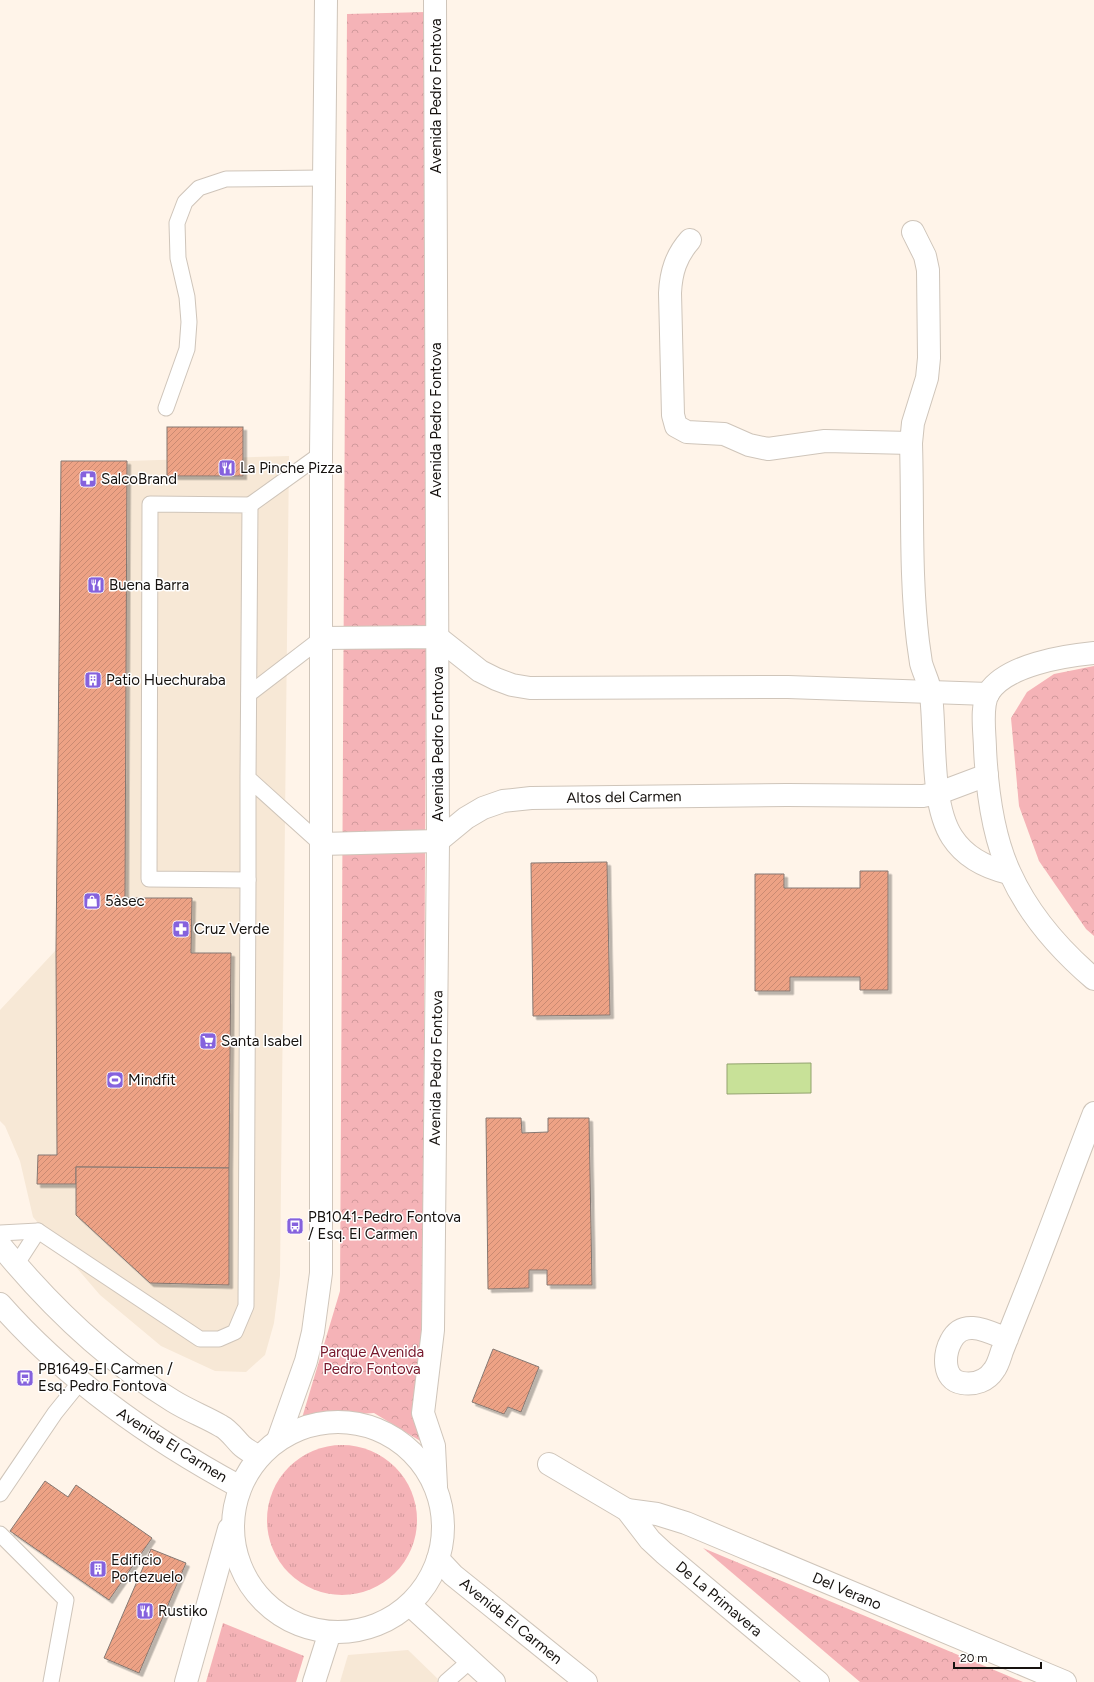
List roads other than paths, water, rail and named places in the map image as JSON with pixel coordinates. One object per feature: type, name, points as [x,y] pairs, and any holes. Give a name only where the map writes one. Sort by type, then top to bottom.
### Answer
[{"type":"street","points":[[278,1440],[308,1354],[317,1311],[321,1273],[322,638],[320,454],[326,0]]},
{"type":"street","name":"Avenida Pedro Fontova","points":[[435,0],[438,840],[433,1330],[423,1413],[434,1446],[436,1486]]},
{"type":"street","points":[[913,232],[920,243],[928,270],[929,358],[927,378],[913,423],[914,603],[921,663],[931,693],[939,793],[944,821],[952,837],[964,851],[977,861],[993,869],[1009,873]]},
{"type":"street","points":[[690,240],[676,260],[671,276],[670,293],[673,415],[676,426],[687,432],[724,434],[749,445],[768,449],[825,441],[912,443]]},
{"type":"street","points":[[322,638],[437,637],[480,671],[496,680],[512,685],[530,688],[788,687],[988,694]]},
{"type":"street","points":[[1094,653],[1067,657],[1028,667],[1005,678],[996,684],[988,694],[984,722],[987,775],[994,817],[1009,873],[1029,908],[1044,929],[1094,979]]},
{"type":"street","name":"Altos del Carmen","points":[[438,840],[466,818],[483,808],[504,802],[531,798],[787,795],[909,796],[939,793],[987,775]]},
{"type":"street","points":[[321,844],[438,840]]},
{"type":"street","points":[[1007,1339],[1046,1242],[1094,1113]]},
{"type":"street","points":[[0,1245],[16,1265],[67,1319],[119,1364],[197,1415],[223,1426],[242,1447],[259,1457]]},
{"type":"street","name":"Avenida El Carmen","points":[[0,1304],[36,1342],[80,1382],[148,1433],[240,1487]]},
{"type":"street","points":[[186,1682],[240,1487],[259,1457],[278,1440],[312,1425],[350,1422],[386,1432],[416,1454],[436,1486],[444,1517],[438,1559],[430,1579],[410,1605],[386,1621],[359,1630],[330,1632],[303,1627],[297,1624],[278,1614],[258,1595],[242,1572],[234,1546],[232,1519]]},
{"type":"street","points":[[549,1464],[626,1510]]},
{"type":"street","name":"Del Verano","points":[[626,1510],[657,1514],[686,1523],[1065,1682]]},
{"type":"street","name":"De La Primavera","points":[[626,1510],[650,1540],[664,1553],[818,1682]]},
{"type":"street","points":[[664,1553],[662,1538],[666,1531],[678,1523],[686,1523]]},
{"type":"street","name":"Avenida El Carmen","points":[[438,1559],[453,1575],[586,1682]]},
{"type":"street","points":[[410,1605],[494,1682]]},
{"type":"street","points":[[314,1682],[330,1632]]},
{"type":"lane","points":[[166,408],[187,342],[189,322],[186,297],[178,258],[177,223],[185,202],[200,188],[226,179],[324,178]]},
{"type":"lane","points":[[248,880],[149,879],[150,504],[250,505],[320,454]]},
{"type":"lane","points":[[0,1233],[38,1231],[200,1339],[219,1339],[235,1332],[246,1306],[250,505]]},
{"type":"lane","points":[[249,694],[322,638]]},
{"type":"lane","points":[[248,778],[321,844]]},
{"type":"lane","points":[[16,1265],[38,1231]]},
{"type":"lane","points":[[0,1494],[55,1413],[80,1382]]},
{"type":"lane","points":[[0,1534],[66,1600],[51,1682]]},
{"type":"lane","points":[[446,1682],[470,1661]]},
{"type":"place","name":"La Pinche Pizza","points":[[227,468]]},
{"type":"place","name":"SalcoBrand","points":[[88,479]]},
{"type":"place","name":"Buena Barra","points":[[96,585]]},
{"type":"place","name":"Patio Huechuraba","points":[[93,680]]},
{"type":"place","name":"5àsec","points":[[92,901]]},
{"type":"place","name":"Cruz Verde","points":[[181,929]]},
{"type":"place","name":"Santa Isabel","points":[[208,1041]]},
{"type":"place","name":"Mindfit","points":[[115,1080]]},
{"type":"place","name":"PB1041-Pedro Fontova / Esq. El Carmen","points":[[295,1226]]},
{"type":"place","name":"PB1649-El Carmen / Esq. Pedro Fontova","points":[[25,1378]]},
{"type":"place","name":"Edificio Portezuelo","points":[[98,1569]]},
{"type":"place","name":"Rustiko","points":[[145,1611]]},
{"type":"park label","name":"Parque Avenida Pedro Fontova","points":[[372,1360]]}]
